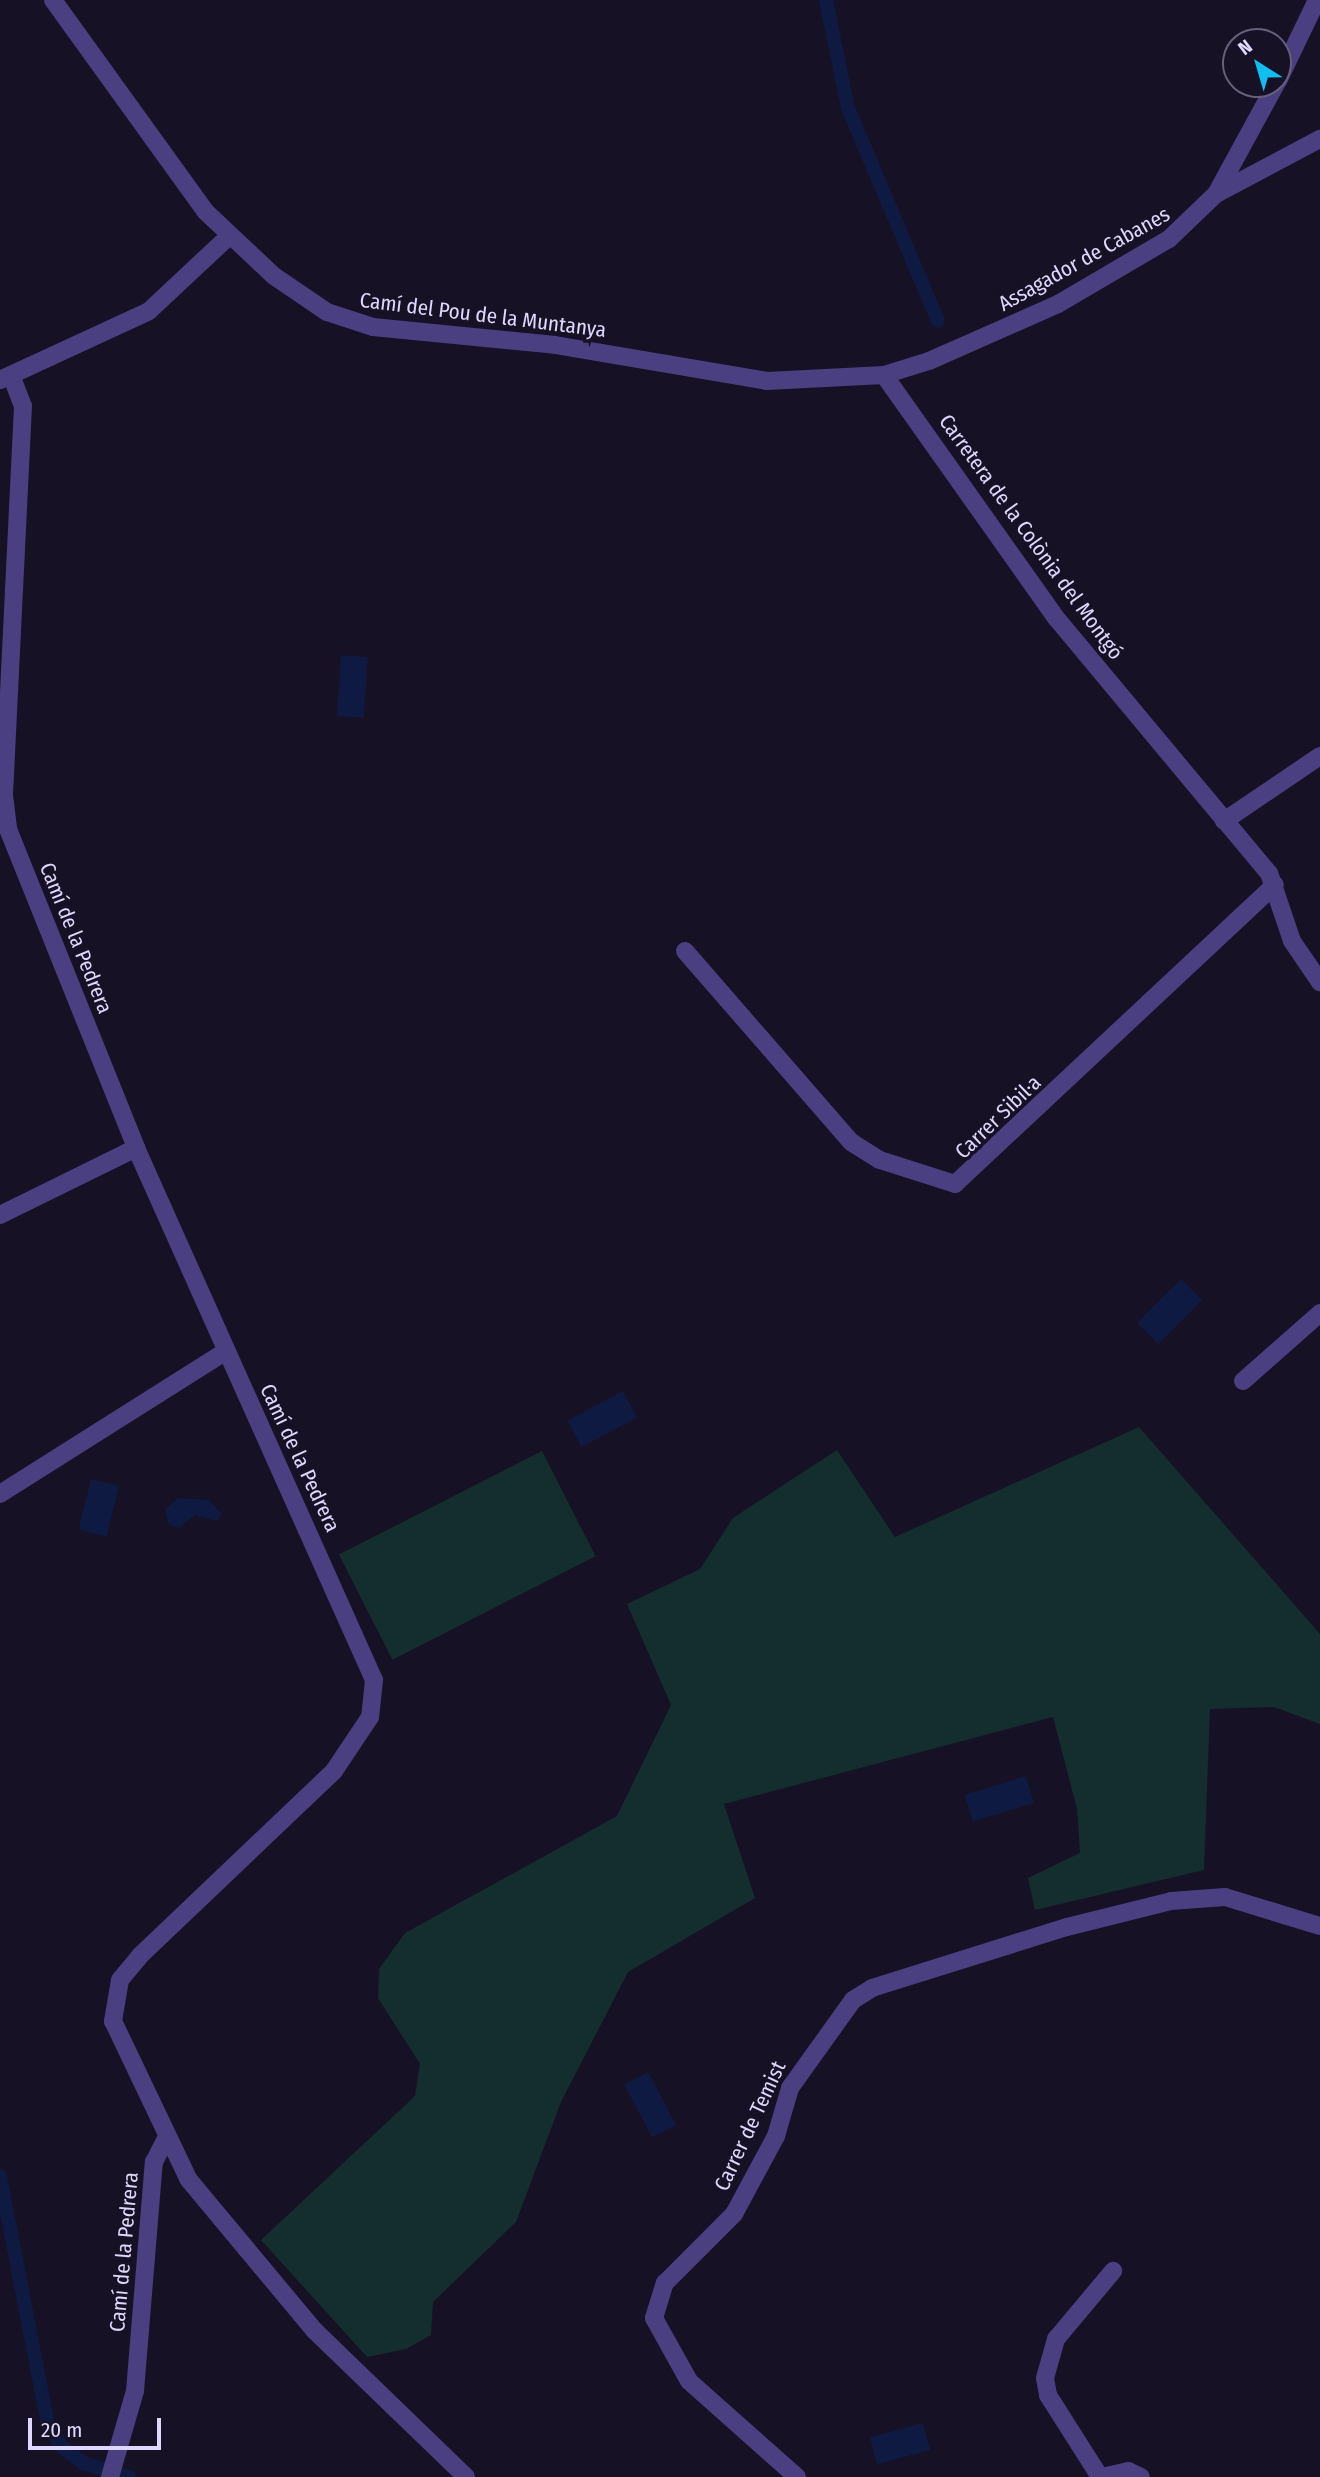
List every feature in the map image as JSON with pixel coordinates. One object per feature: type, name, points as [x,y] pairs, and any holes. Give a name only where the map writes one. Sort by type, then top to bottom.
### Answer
[{"type":"street","name":"Camí del Pou de la Muntanya","points":[[53,0],[172,171],[228,237],[308,302],[363,326],[555,345],[767,381],[884,375]]},
{"type":"street","name":"Assagador de Cabanes","points":[[1292,51],[1317,0]]},
{"type":"street","name":"Assagador de Cabanes","points":[[884,375],[985,340],[1058,304],[1194,223],[1216,194],[1268,98]]},
{"type":"street","points":[[1216,194],[1320,139]]},
{"type":"street","points":[[6,377],[149,311],[228,237]]},
{"type":"street","name":"Carretera de la Colònia del Montgó","points":[[884,375],[1057,619],[1275,885],[1292,941],[1320,982]]},
{"type":"street","name":"Camí de la Pedrera","points":[[6,377],[23,406],[2,796],[8,829],[136,1148],[225,1352],[370,1662],[374,1700],[358,1738],[334,1771],[120,1980],[113,2021],[165,2140],[155,2162],[135,2391],[110,2477]]},
{"type":"street","points":[[1224,821],[1320,756]]},
{"type":"street","name":"Carrer Sibil·a","points":[[685,951],[851,1142],[880,1160],[955,1184],[1275,885]]},
{"type":"street","points":[[0,1215],[136,1148]]},
{"type":"street","points":[[1243,1381],[1320,1313]]},
{"type":"street","points":[[0,1494],[225,1352]]},
{"type":"street","name":"Carrer de Temist","points":[[797,2477],[689,2381],[654,2318],[665,2283],[746,2195],[790,2088],[853,2000],[1067,1927],[1171,1901],[1225,1896],[1320,1926]]},
{"type":"street","points":[[165,2140],[189,2180],[315,2331],[466,2477]]},
{"type":"street","points":[[1113,2271],[1056,2339],[1045,2378],[1048,2395],[1101,2477],[1128,2471],[1141,2477]]},
{"type":"green space","points":[[1139,1427],[1320,1634],[1320,1724],[1274,1707],[1210,1709],[1204,1870],[1035,1910],[1028,1878],[1080,1853],[1077,1809],[1053,1717],[724,1804],[755,1898],[628,1972],[561,2102],[516,2222],[433,2302],[431,2335],[406,2349],[367,2357],[261,2240],[415,2096],[420,2064],[378,1998],[379,1969],[405,1933],[617,1816],[671,1705],[627,1604],[700,1569],[733,1518],[837,1450],[895,1537]]},
{"type":"green space","points":[[542,1451],[596,1556],[392,1660],[339,1555]]},
{"type":"water","points":[[341,655],[368,657],[364,718],[337,716]]},
{"type":"water","points":[[1181,1279],[1202,1300],[1158,1344],[1137,1323]]},
{"type":"water","points":[[623,1391],[637,1417],[581,1447],[567,1421]]},
{"type":"water","points":[[91,1479],[119,1486],[107,1536],[78,1529]]},
{"type":"water","points":[[178,1498],[209,1500],[222,1514],[216,1521],[195,1515],[179,1528],[169,1525],[165,1510]]},
{"type":"water","points":[[1026,1776],[1034,1803],[973,1821],[965,1795]]},
{"type":"water","points":[[648,2072],[676,2125],[652,2138],[624,2085]]},
{"type":"water","points":[[923,2423],[930,2450],[877,2464],[870,2437]]},
{"type":"waterway","points":[[826,0],[848,108],[938,321]]},
{"type":"waterway","points":[[0,2176],[48,2425],[62,2447],[83,2463],[129,2477]]}]
